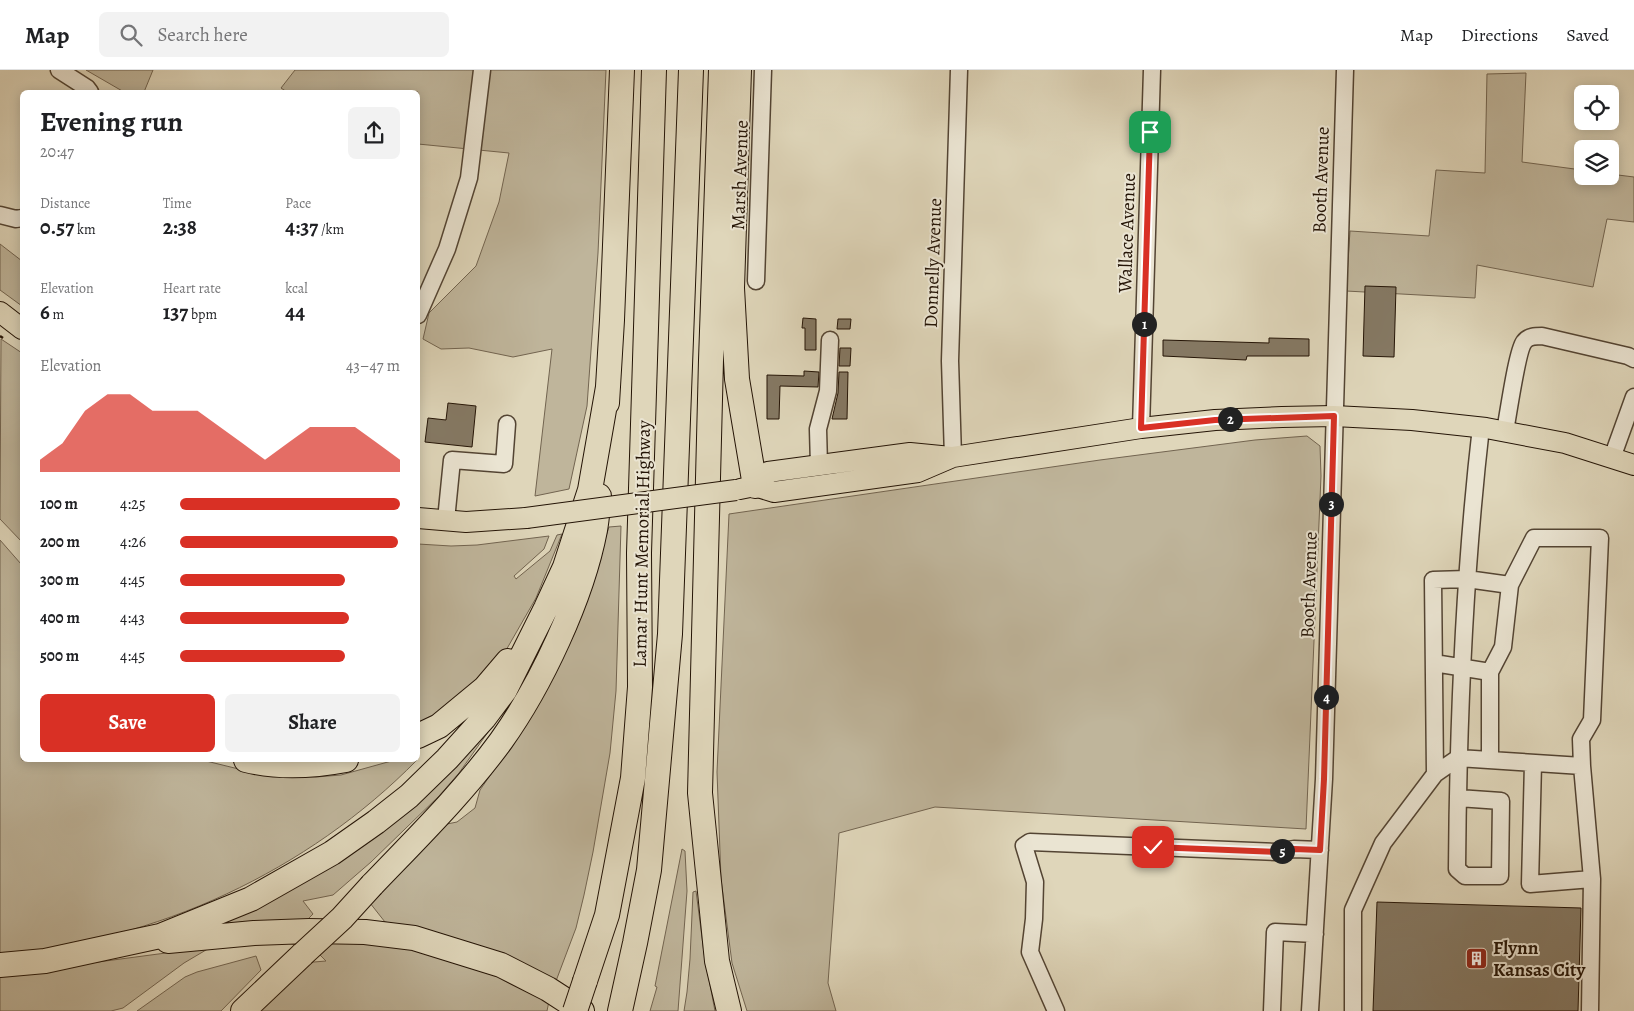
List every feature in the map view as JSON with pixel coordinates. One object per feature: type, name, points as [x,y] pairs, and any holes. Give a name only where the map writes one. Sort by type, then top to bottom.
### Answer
[{"type":"highway","points":[[243,1011],[342,918],[431,823],[500,741],[524,706],[547,663],[568,614],[595,531],[600,487],[608,387],[622,70]]},
{"type":"highway","name":"Lamar Hunt Memorial Highway","points":[[575,1011],[607,915],[634,778],[640,687],[640,553],[654,70]]},
{"type":"highway","name":"Lamar Hunt Memorial Highway","points":[[622,1002],[649,870],[670,634],[691,70]]},
{"type":"highway","points":[[721,70],[711,360],[700,793],[717,961],[729,1011]]},
{"type":"highway","points":[[739,70],[732,288],[746,488]]},
{"type":"highway","points":[[0,965],[45,961],[160,936],[251,899],[332,853],[376,822],[408,796],[448,759],[484,718],[505,690],[565,567],[590,490],[608,387]]},
{"type":"highway","points":[[420,735],[439,726],[485,688],[534,631]]},
{"type":"highway","points":[[254,762],[263,764],[324,764],[335,762]]},
{"type":"highway","points":[[107,948],[198,938],[309,931],[365,932],[414,938],[501,965],[548,988],[582,1011]]},
{"type":"main road","points":[[0,312],[20,327]]},
{"type":"main road","points":[[746,488],[768,472],[910,453],[953,457],[1141,428],[1215,420],[1334,416],[1412,420],[1481,427],[1565,443],[1634,465]]},
{"type":"main road","points":[[420,518],[466,522],[526,518],[746,488],[774,492],[918,472],[953,457]]},
{"type":"street","points":[[58,70],[88,90]]},
{"type":"street","points":[[420,310],[447,249],[469,178],[482,70]]},
{"type":"street","name":"Marsh Avenue","points":[[756,282],[763,70]]},
{"type":"street","name":"Donnelly Avenue","points":[[953,457],[950,361],[959,70]]},
{"type":"street","name":"Wallace Avenue","points":[[1141,428],[1152,70]]},
{"type":"street","name":"Booth Avenue","points":[[1310,1011],[1324,779],[1345,70]]},
{"type":"street","points":[[0,215],[20,218]]},
{"type":"street","points":[[1505,432],[1519,358],[1524,342],[1533,336],[1542,336],[1634,359]]},
{"type":"street","points":[[819,466],[818,429],[828,391],[830,340]]},
{"type":"street","points":[[1612,458],[1634,397]]},
{"type":"street","points":[[446,520],[452,460],[504,464],[507,424]]},
{"type":"street","points":[[1458,798],[1501,801],[1500,876],[1466,876],[1458,869],[1458,798],[1458,758],[1467,579],[1472,504],[1481,427]]},
{"type":"street","points":[[1490,760],[1490,672],[1503,647],[1510,585],[1534,538],[1600,538],[1592,720],[1581,740],[1592,879],[1590,1011]]},
{"type":"street","points":[[1435,774],[1433,580],[1467,579],[1510,585]]},
{"type":"street","points":[[1434,663],[1490,672]]},
{"type":"street","points":[[1353,1011],[1352,910],[1383,843],[1435,774],[1458,758],[1582,766]]},
{"type":"street","points":[[1533,763],[1530,884],[1592,879]]},
{"type":"street","points":[[1056,1011],[1030,952],[1034,919],[1035,882],[1024,846],[1030,842],[1276,852],[1294,849],[1320,850]]},
{"type":"street","points":[[1272,1011],[1276,932],[1315,934]]},
{"type":"shaded area","points":[[86,70],[153,70],[145,90],[121,90]]},
{"type":"shaded area","points":[[295,70],[606,70],[598,253],[587,406],[569,489],[535,496],[552,349],[513,357],[469,348],[441,349],[423,339],[429,313],[476,266],[499,202],[509,153],[420,144],[420,90],[284,90],[281,88]]},
{"type":"shaded area","points":[[1526,73],[1522,162],[1574,169],[1574,185],[1619,185],[1619,175],[1634,177],[1634,222],[1607,219],[1593,287],[1477,265],[1475,298],[1346,291],[1350,231],[1429,236],[1436,170],[1485,173],[1487,74]]},
{"type":"shaded area","points":[[0,244],[20,259],[20,305],[0,290]]},
{"type":"shaded area","points":[[1,339],[20,352],[20,540],[0,519]]},
{"type":"shaded area","points":[[1307,436],[1320,446],[1321,476],[1306,829],[935,807],[839,833],[828,983],[836,1011],[747,1011],[732,963],[721,879],[717,772],[729,514],[1100,460],[1255,440]]},
{"type":"shaded area","points":[[621,526],[616,691],[610,753],[584,895],[576,928],[556,981],[409,927],[385,922],[370,903],[447,824],[457,822],[475,808],[480,790],[534,712],[555,674],[575,632],[609,527]]},
{"type":"shaded area","points":[[562,534],[536,598],[505,652],[469,691],[420,726],[420,544],[477,545],[549,536],[544,549],[514,576],[516,579],[550,551],[557,535]]},
{"type":"shaded area","points":[[0,540],[20,563],[20,762],[210,762],[259,774],[316,777],[341,775],[388,762],[415,762],[374,800],[328,835],[278,867],[226,894],[172,917],[116,934],[58,947],[0,954]]},
{"type":"shaded area","points":[[498,718],[459,773],[439,796],[371,862],[333,895],[303,901],[313,914],[307,920],[164,937],[259,897]]},
{"type":"shaded area","points":[[682,849],[685,851],[687,891],[678,1011],[650,1011],[657,987],[655,986]]},
{"type":"shaded area","points":[[696,891],[704,953],[715,1011],[684,1011],[690,959],[693,892]]},
{"type":"shaded area","points":[[323,941],[444,952],[550,996],[547,1011],[258,1011],[302,963],[326,961],[315,950]]},
{"type":"shaded area","points":[[211,947],[184,963],[123,1008],[111,1011],[0,1011],[0,975]]},
{"type":"shaded area","points":[[256,956],[261,970],[221,1011],[137,1011],[185,977]]},
{"type":"building","points":[[1365,286],[1396,287],[1394,357],[1363,356]]},
{"type":"building","points":[[803,318],[816,319],[816,350],[805,350],[805,328],[802,328]]},
{"type":"building","points":[[838,319],[851,319],[850,329],[837,329]]},
{"type":"building","points":[[1269,338],[1309,339],[1309,356],[1247,356],[1246,360],[1163,356],[1163,340],[1269,343]]},
{"type":"building","points":[[840,348],[851,348],[850,366],[839,366]]},
{"type":"building","points":[[804,371],[819,372],[818,387],[780,386],[779,419],[767,419],[767,375],[804,376]]},
{"type":"building","points":[[839,372],[848,372],[847,419],[832,419],[838,393]]},
{"type":"building","points":[[448,403],[476,406],[472,447],[425,442],[428,418],[446,420]]},
{"type":"building","name":"Flynn Kansas City","points":[[1377,902],[1581,908],[1578,1011],[1373,1011]]},
{"type":"place","name":"Flynn Kansas City","points":[[1477,959]]},
{"type":"route","points":[[1150,132],[1141,428],[1215,420],[1334,416],[1324,779],[1320,850],[1294,849],[1276,852],[1153,847]]}]
